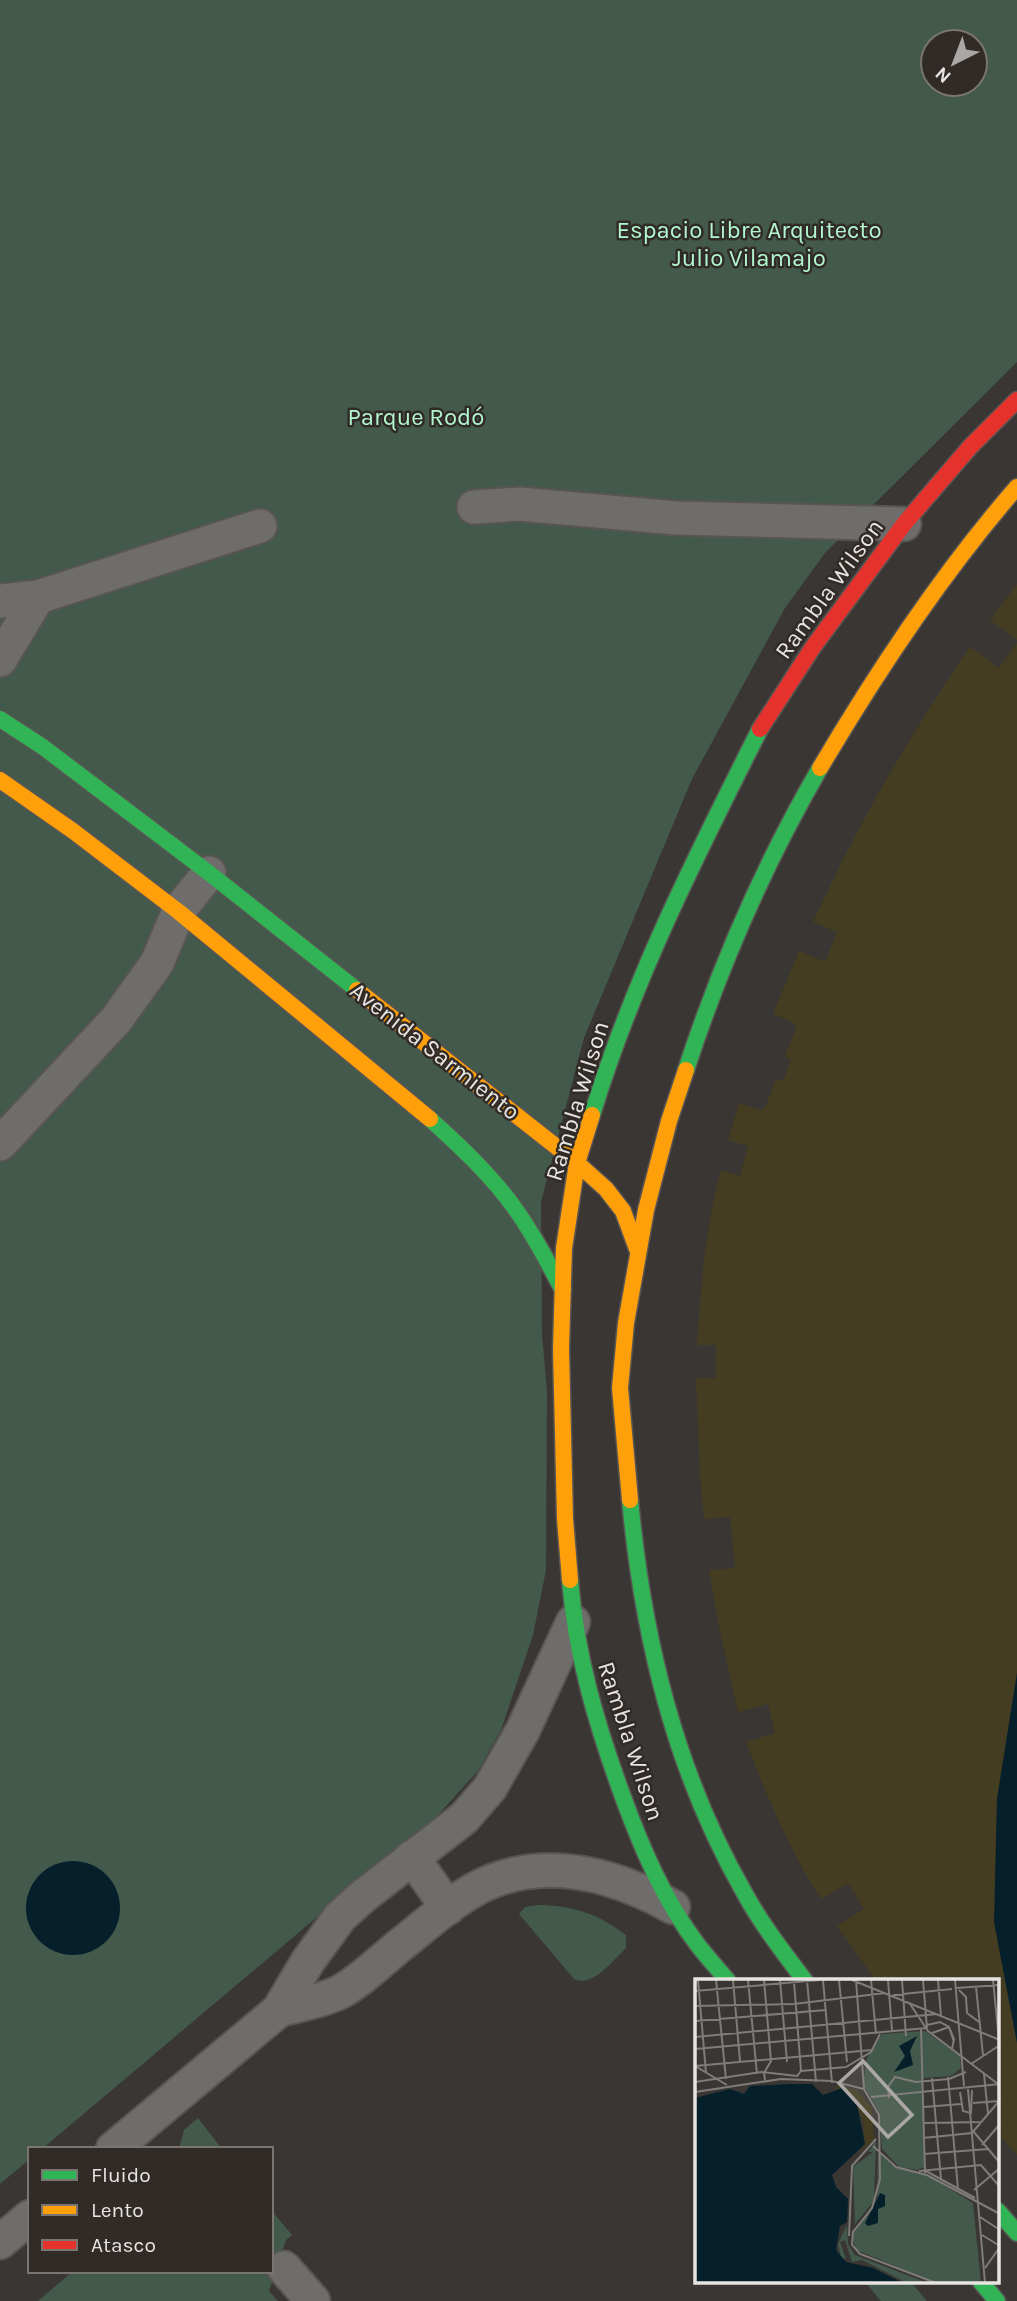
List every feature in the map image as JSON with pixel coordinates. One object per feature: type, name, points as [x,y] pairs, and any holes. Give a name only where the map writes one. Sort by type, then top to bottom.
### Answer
[{"type":"main road","name":"Rambla Wilson","points":[[726,1979],[697,1944],[673,1907],[644,1853],[605,1749],[589,1696],[573,1622],[565,1518],[561,1349],[564,1248],[577,1163],[603,1078],[660,934],[763,723],[813,648],[904,524],[970,447],[1017,400]]},
{"type":"main road","name":"Rambla Wilson","points":[[803,1979],[754,1910],[724,1858],[693,1787],[671,1723],[648,1635],[631,1518],[620,1378],[637,1249],[673,1102],[709,999],[754,892],[789,824],[891,652],[1017,486]]},
{"type":"main road","name":"Avenida Sarmiento","points":[[0,719],[43,747],[209,873],[577,1163],[606,1188],[623,1211],[637,1249]]},
{"type":"main road","points":[[0,780],[52,814],[179,910],[388,1082],[478,1165],[509,1201],[527,1226],[562,1290]]},
{"type":"main road","points":[[1000,2213],[1017,2233]]},
{"type":"main road","points":[[983,2284],[997,2301]]},
{"type":"street","points":[[474,507],[519,504],[676,518],[904,524]]},
{"type":"street","points":[[0,601],[38,597],[260,526]]},
{"type":"street","points":[[0,660],[38,597]]},
{"type":"street","points":[[0,1144],[116,1020],[157,963],[179,910],[209,873]]},
{"type":"street","points":[[115,2147],[279,2010],[308,1961],[340,1917],[464,1818],[489,1788],[523,1730],[573,1622]]},
{"type":"street","points":[[412,1857],[448,1908]]},
{"type":"street","points":[[279,2010],[340,1992],[448,1908],[489,1882],[532,1870],[584,1873],[605,1878],[650,1894],[673,1907]]},
{"type":"street","points":[[0,2242],[28,2219]]},
{"type":"street","points":[[284,2268],[313,2301]]},
{"type":"green space","name":"Parque Rodó","points":[[0,0],[1017,0],[1017,362],[825,553],[785,608],[692,779],[584,1038],[541,1202],[542,1334],[547,1392],[546,1570],[533,1635],[501,1730],[478,1771],[438,1815],[44,2147],[28,2147],[28,2161],[0,2184]]},
{"type":"green space","points":[[538,1905],[574,1909],[606,1921],[626,1935],[626,1948],[595,1976],[581,1981],[574,1979],[519,1914],[525,1907]]},
{"type":"green space","points":[[198,2118],[220,2147],[180,2147],[184,2130]]},
{"type":"green space","points":[[273,2212],[292,2235],[286,2240],[269,2291],[278,2301],[38,2301],[71,2273],[273,2273]]},
{"type":"green space","points":[[867,2284],[913,2284],[927,2301],[881,2301]]},
{"type":"sand","points":[[1017,584],[1017,640],[990,620]]},
{"type":"sand","points":[[1017,643],[1017,1673],[997,1799],[1007,1987],[1017,2043],[1017,2155],[1000,2136],[1000,1979],[875,1979],[837,1926],[864,1909],[848,1883],[821,1899],[789,1842],[762,1782],[746,1742],[775,1733],[768,1704],[738,1712],[709,1570],[735,1568],[730,1517],[704,1519],[696,1378],[716,1378],[716,1345],[697,1345],[704,1257],[711,1213],[721,1170],[740,1176],[748,1146],[728,1140],[739,1103],[760,1110],[765,1108],[776,1079],[783,1081],[791,1060],[785,1056],[796,1028],[793,1022],[773,1014],[799,951],[825,962],[837,932],[813,922],[886,781],[970,647],[999,668]]},
{"type":"water","points":[[1017,1673],[1017,2043],[994,1922],[997,1799]]},
{"type":"water","points":[[73,1861],[91,1865],[106,1875],[116,1890],[120,1908],[116,1926],[106,1941],[91,1951],[73,1955],[55,1951],[40,1941],[30,1926],[26,1908],[30,1890],[40,1875],[55,1865]]},
{"type":"traffic: fast","points":[[0,719],[43,747],[209,873],[357,990]]},
{"type":"traffic: fast","points":[[592,1115],[627,1015],[668,918],[760,729]]},
{"type":"traffic: fast","points":[[686,1070],[745,916],[820,768]]},
{"type":"traffic: fast","points":[[430,1119],[476,1162],[507,1197],[529,1229],[563,1290]]},
{"type":"traffic: fast","points":[[630,1500],[636,1552],[654,1653],[681,1752],[720,1848],[766,1928],[804,1979]]},
{"type":"traffic: fast","points":[[570,1580],[577,1636],[589,1690],[630,1816],[674,1910],[697,1944],[726,1979]]},
{"type":"traffic: fast","points":[[1000,2213],[1017,2233]]},
{"type":"traffic: fast","points":[[983,2284],[997,2301]]},
{"type":"traffic: slow","points":[[820,768],[912,623],[963,553],[1017,487]]},
{"type":"traffic: slow","points":[[0,780],[73,831],[179,912],[430,1119]]},
{"type":"traffic: slow","points":[[357,990],[577,1163],[606,1189],[623,1211],[637,1249]]},
{"type":"traffic: slow","points":[[630,1500],[620,1388],[626,1323],[646,1210],[669,1121],[686,1070]]},
{"type":"traffic: slow","points":[[570,1580],[565,1519],[561,1349],[564,1248],[577,1163],[592,1115]]},
{"type":"traffic: jam","points":[[760,729],[813,647],[904,524],[970,447],[1017,400]]},
{"type":"park label","name":"Espacio Libre Arquitecto Julio Vilamajo","points":[[749,244]]}]
